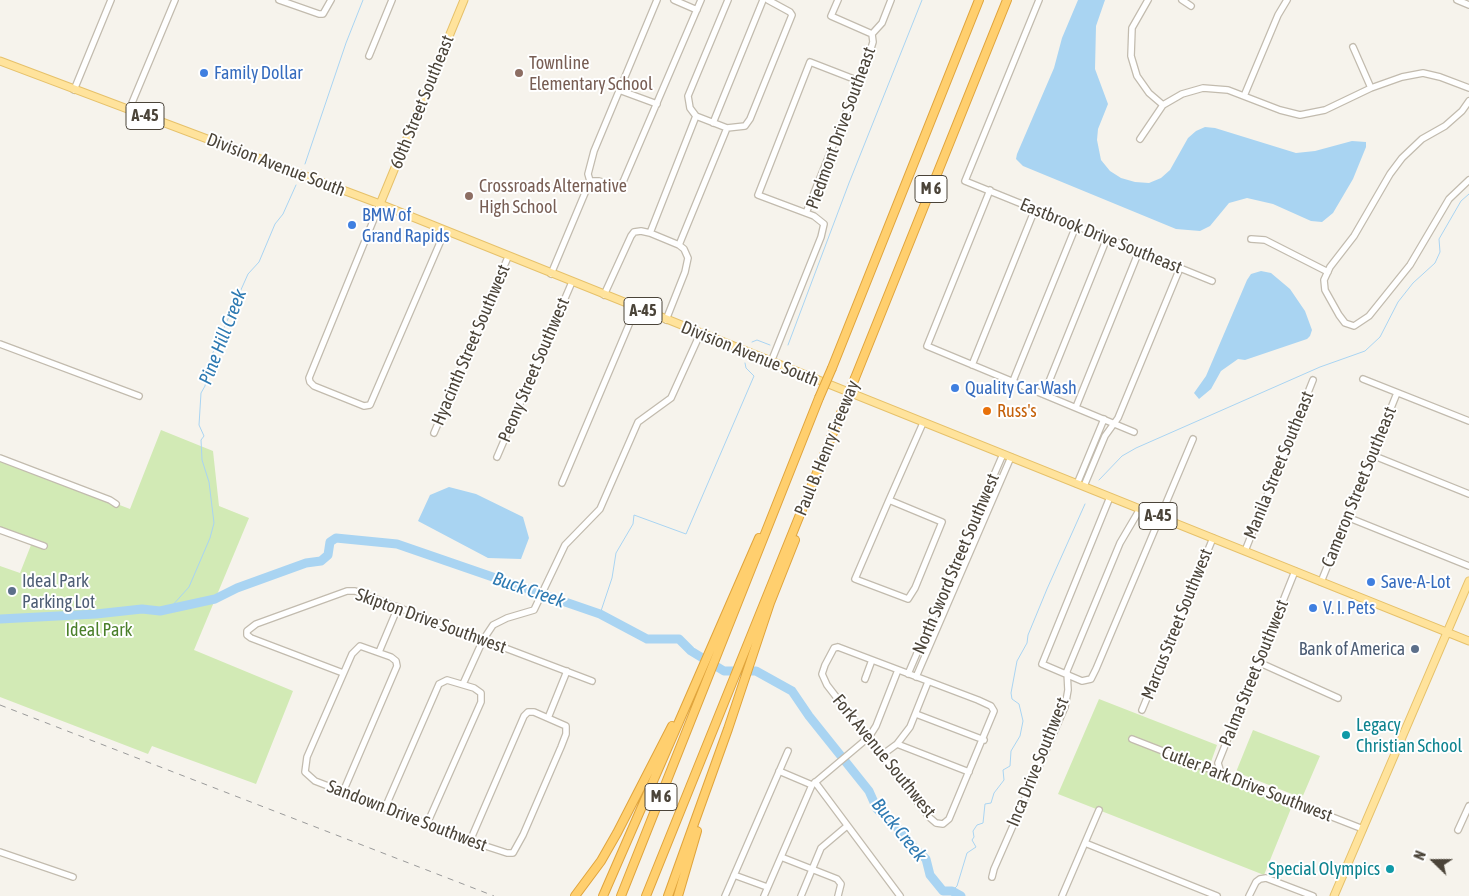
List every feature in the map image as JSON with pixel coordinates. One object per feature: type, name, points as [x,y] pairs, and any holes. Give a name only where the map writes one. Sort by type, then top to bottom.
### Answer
[{"type":"highway","name":"Paul B. Henry Freeway","points":[[740,592],[787,472],[798,455],[979,0]]},
{"type":"highway","name":"Paul B. Henry Freeway","points":[[767,602],[811,498],[812,484],[1007,0]]},
{"type":"highway","points":[[603,896],[690,693],[740,592]]},
{"type":"highway","name":"M 6","points":[[621,896],[701,698],[740,592]]},
{"type":"highway","points":[[668,896],[728,729],[767,602]]},
{"type":"highway","name":"M 6","points":[[646,896],[767,602]]},
{"type":"highway","points":[[575,896],[601,861],[617,833],[690,693]]},
{"type":"highway","points":[[678,896],[728,729]]},
{"type":"main road","name":"60th Street Southeast","points":[[380,204],[464,0]]},
{"type":"main road","name":"Division Avenue South","points":[[0,61],[380,204],[508,257],[1469,641]]},
{"type":"main road","points":[[1334,896],[1469,580]]},
{"type":"street","points":[[74,90],[111,0]]},
{"type":"street","points":[[129,110],[176,0]]},
{"type":"street","points":[[279,0],[323,14],[331,0]]},
{"type":"street","points":[[369,56],[392,0]]},
{"type":"street","points":[[551,274],[590,181],[590,164],[657,0]]},
{"type":"street","points":[[674,0],[697,10]]},
{"type":"street","points":[[590,181],[599,181],[617,186],[623,182],[701,0]]},
{"type":"street","points":[[728,0],[688,96],[690,108],[696,116],[728,128],[745,126],[750,119],[791,18],[790,12],[768,0]]},
{"type":"street","points":[[713,123],[763,0]]},
{"type":"street","points":[[782,7],[784,0]]},
{"type":"street","points":[[838,0],[831,16],[872,34]]},
{"type":"street","name":"Piedmont Drive Southeast","points":[[771,362],[824,230],[822,221],[806,213],[872,47],[872,34],[882,23],[891,0]]},
{"type":"street","name":"Eastbrook Drive Southeast","points":[[1038,0],[966,181],[1212,281]]},
{"type":"street","points":[[1148,0],[1132,28],[1131,56],[1137,76],[1149,93],[1163,105]]},
{"type":"street","points":[[1182,0],[1191,6]]},
{"type":"street","points":[[1244,96],[1278,15],[1287,0]]},
{"type":"street","points":[[1457,0],[1469,5]]},
{"type":"street","points":[[1352,47],[1371,88]]},
{"type":"street","points":[[806,213],[758,194],[810,62],[859,81]]},
{"type":"street","points":[[1140,139],[1163,105],[1182,94],[1203,88],[1228,90],[1280,110],[1300,114],[1325,110],[1371,88],[1402,76],[1423,73],[1469,88]]},
{"type":"street","points":[[619,90],[657,104]]},
{"type":"street","points":[[1469,101],[1462,111],[1445,126],[1422,139],[1402,158],[1390,174],[1354,236],[1328,272],[1324,283],[1331,301],[1339,315],[1350,326],[1358,324],[1369,316],[1410,265],[1449,199],[1469,180]]},
{"type":"street","points":[[650,233],[696,116]]},
{"type":"street","points":[[679,245],[728,128]]},
{"type":"street","points":[[990,190],[927,346],[1134,432]]},
{"type":"street","points":[[380,204],[309,378],[314,386],[368,406],[445,231]]},
{"type":"street","points":[[972,364],[1035,209]]},
{"type":"street","points":[[1013,381],[1076,226]]},
{"type":"street","points":[[604,295],[631,236],[634,232],[650,233],[679,245],[686,253],[688,263],[666,320]]},
{"type":"street","points":[[1044,394],[1107,238]]},
{"type":"street","points":[[1252,239],[1265,240],[1328,272]]},
{"type":"street","points":[[1076,407],[1139,251]]},
{"type":"street","name":"Hyacinth Street Southwest","points":[[434,433],[508,257]]},
{"type":"street","points":[[1080,485],[1105,436],[1114,424],[1180,268]]},
{"type":"street","name":"Peony Street Southwest","points":[[497,457],[572,282]]},
{"type":"street","points":[[562,483],[636,308]]},
{"type":"street","points":[[463,684],[483,640],[493,625],[500,621],[531,612],[538,605],[565,545],[600,509],[638,422],[671,398],[700,334]]},
{"type":"street","points":[[0,344],[139,396]]},
{"type":"street","points":[[1363,379],[1469,421]]},
{"type":"street","name":"Manila Street Southeast","points":[[1245,551],[1313,380]]},
{"type":"street","name":"Cameron Street Southeast","points":[[1321,582],[1397,392]]},
{"type":"street","points":[[1080,485],[1104,419]]},
{"type":"street","points":[[889,500],[942,522],[915,588],[908,599],[855,579],[889,500],[923,423]]},
{"type":"street","points":[[1110,497],[1042,664],[1087,682],[1096,669],[1193,439]]},
{"type":"street","name":"North Sword Street Southwest","points":[[908,674],[1003,454]]},
{"type":"street","points":[[1372,455],[1469,494]]},
{"type":"street","name":"North Sword Street Southwest","points":[[916,677],[1011,457]]},
{"type":"street","points":[[0,458],[110,500],[116,504]]},
{"type":"street","name":"Inca Drive Southwest","points":[[992,877],[1065,707],[1068,690],[1066,675],[1120,543],[1140,509]]},
{"type":"street","points":[[1347,517],[1469,566]]},
{"type":"street","points":[[0,530],[44,546]]},
{"type":"street","name":"Marcus Street Southwest","points":[[1142,710],[1213,538]]},
{"type":"street","name":"Palma Street Southwest","points":[[1221,774],[1218,763],[1295,571]]},
{"type":"street","name":"Skipton Drive Southwest","points":[[343,674],[251,638],[246,634],[254,625],[347,590],[355,591],[592,681]]},
{"type":"street","points":[[379,652],[398,607]]},
{"type":"street","points":[[343,674],[356,648],[360,646],[392,657],[396,661],[397,666],[343,792]]},
{"type":"street","name":"Fork Avenue Southwest","points":[[872,660],[834,648],[822,674],[827,685],[936,823],[943,824],[950,819],[969,772]]},
{"type":"street","points":[[865,679],[872,660],[978,700],[991,706],[994,711],[984,740],[969,772],[897,744]]},
{"type":"street","points":[[1258,662],[1338,698]]},
{"type":"street","name":"North Sword Street Southwest","points":[[764,896],[813,784],[869,737],[876,726],[898,670]]},
{"type":"street","points":[[470,842],[524,716],[528,712],[548,718],[567,672]]},
{"type":"street","name":"Sandown Drive Southwest","points":[[343,674],[307,757],[305,772],[311,779],[470,842],[507,853],[513,853],[523,835],[566,734],[566,726],[548,718]]},
{"type":"street","points":[[385,808],[439,684],[447,680],[463,684],[481,693],[481,702],[427,824]]},
{"type":"street","points":[[882,755],[897,744],[916,714],[928,682]]},
{"type":"street","points":[[916,714],[984,740]]},
{"type":"street","name":"Cutler Park Drive Southwest","points":[[1132,740],[1363,829]]},
{"type":"street","points":[[725,896],[788,751]]},
{"type":"street","points":[[779,771],[813,784],[900,896]]},
{"type":"street","points":[[1458,830],[1469,806]]},
{"type":"street","points":[[1062,896],[1099,810]]},
{"type":"street","points":[[801,896],[824,844],[847,826]]},
{"type":"street","points":[[1085,843],[1217,896]]},
{"type":"street","points":[[0,852],[73,877]]},
{"type":"street","points":[[781,857],[837,879],[840,884],[838,896]]},
{"type":"street","points":[[734,875],[767,887]]},
{"type":"street","points":[[1249,896],[1260,879],[1266,878],[1313,896]]},
{"type":"green space","name":"Ideal Park","points":[[161,430],[213,451],[219,506],[249,518],[194,650],[293,691],[256,784],[152,746],[148,754],[0,697],[0,566],[20,573],[33,540],[0,528],[0,459],[130,509]]},
{"type":"green space","points":[[1099,699],[1217,745],[1207,773],[1292,806],[1264,875],[1058,794]]},
{"type":"green space","points":[[1253,730],[1320,756],[1302,798],[1236,772]]},
{"type":"water","points":[[1078,0],[1105,0],[1096,26],[1095,69],[1108,104],[1098,129],[1097,140],[1101,160],[1110,171],[1121,178],[1135,182],[1149,183],[1161,178],[1170,170],[1188,138],[1196,131],[1205,127],[1215,128],[1296,153],[1315,151],[1352,141],[1366,142],[1366,147],[1353,179],[1333,213],[1322,222],[1311,221],[1273,204],[1247,198],[1229,203],[1210,226],[1200,231],[1176,229],[1023,166],[1016,159],[1017,154],[1054,68],[1062,38]]},
{"type":"water","points":[[1261,271],[1271,273],[1290,289],[1305,311],[1312,330],[1310,336],[1307,339],[1245,360],[1238,359],[1221,371],[1211,389],[1199,399],[1194,393],[1206,376],[1247,280],[1251,274]]},
{"type":"water","points":[[449,487],[476,494],[523,517],[529,538],[521,559],[488,558],[418,521],[430,495]]},
{"type":"waterway","name":"Pine Hill Creek","points":[[305,164],[346,43],[363,0]]},
{"type":"waterway","points":[[788,345],[849,183],[922,0]]},
{"type":"waterway","name":"Pine Hill Creek","points":[[171,607],[189,587],[210,538],[214,523],[209,482],[202,460],[201,440],[204,436],[199,425],[201,393],[205,386],[211,357],[248,274],[259,262],[275,224],[283,214],[296,185]]},
{"type":"waterway","points":[[1099,480],[1122,456],[1136,448],[1320,367],[1365,351],[1380,337],[1398,302],[1413,283],[1435,263],[1440,252],[1439,239],[1461,201],[1469,194]]},
{"type":"waterway","points":[[752,342],[757,340],[770,345]]},
{"type":"waterway","points":[[600,614],[612,578],[616,553],[633,524],[634,515],[686,534],[754,376],[746,368],[745,363]]},
{"type":"waterway","points":[[952,891],[957,886],[967,853],[976,847],[972,840],[974,837],[973,831],[977,825],[983,823],[985,804],[991,803],[994,793],[1004,780],[1003,770],[1010,766],[1011,751],[1020,736],[1023,721],[1019,704],[1012,699],[1011,693],[1017,661],[1027,643],[1028,635],[1047,589],[1085,504]]},
{"type":"waterway","name":"Buck Creek","points":[[0,619],[96,614],[142,609],[160,611],[215,599],[237,588],[306,563],[321,561],[328,555],[330,542],[336,538],[397,544],[600,614],[647,639],[679,639],[691,651],[724,671],[756,671],[792,691],[809,716],[869,791],[877,809],[904,834],[914,848],[926,859],[930,875],[943,891],[952,891],[961,896]]},
{"type":"railway","points":[[0,705],[494,896]]},
{"type":"place","name":"Family Dollar","points":[[204,73]]},
{"type":"place","name":"Townline Elementary School","points":[[519,73]]},
{"type":"place","name":"Crossroads Alternative High School","points":[[469,196]]},
{"type":"place","name":"BMW of Grand Rapids","points":[[352,225]]},
{"type":"place","name":"Quality Car Wash","points":[[955,388]]},
{"type":"place","name":"Russ's","points":[[987,411]]},
{"type":"place","name":"Save-A-Lot","points":[[1371,582]]},
{"type":"place","name":"Ideal Park Parking Lot","points":[[12,591]]},
{"type":"place","name":"V. I. Pets","points":[[1313,608]]},
{"type":"place","name":"Bank of America","points":[[1415,649]]},
{"type":"place","name":"Legacy Christian School","points":[[1346,735]]},
{"type":"place","name":"Special Olympics","points":[[1390,869]]}]
